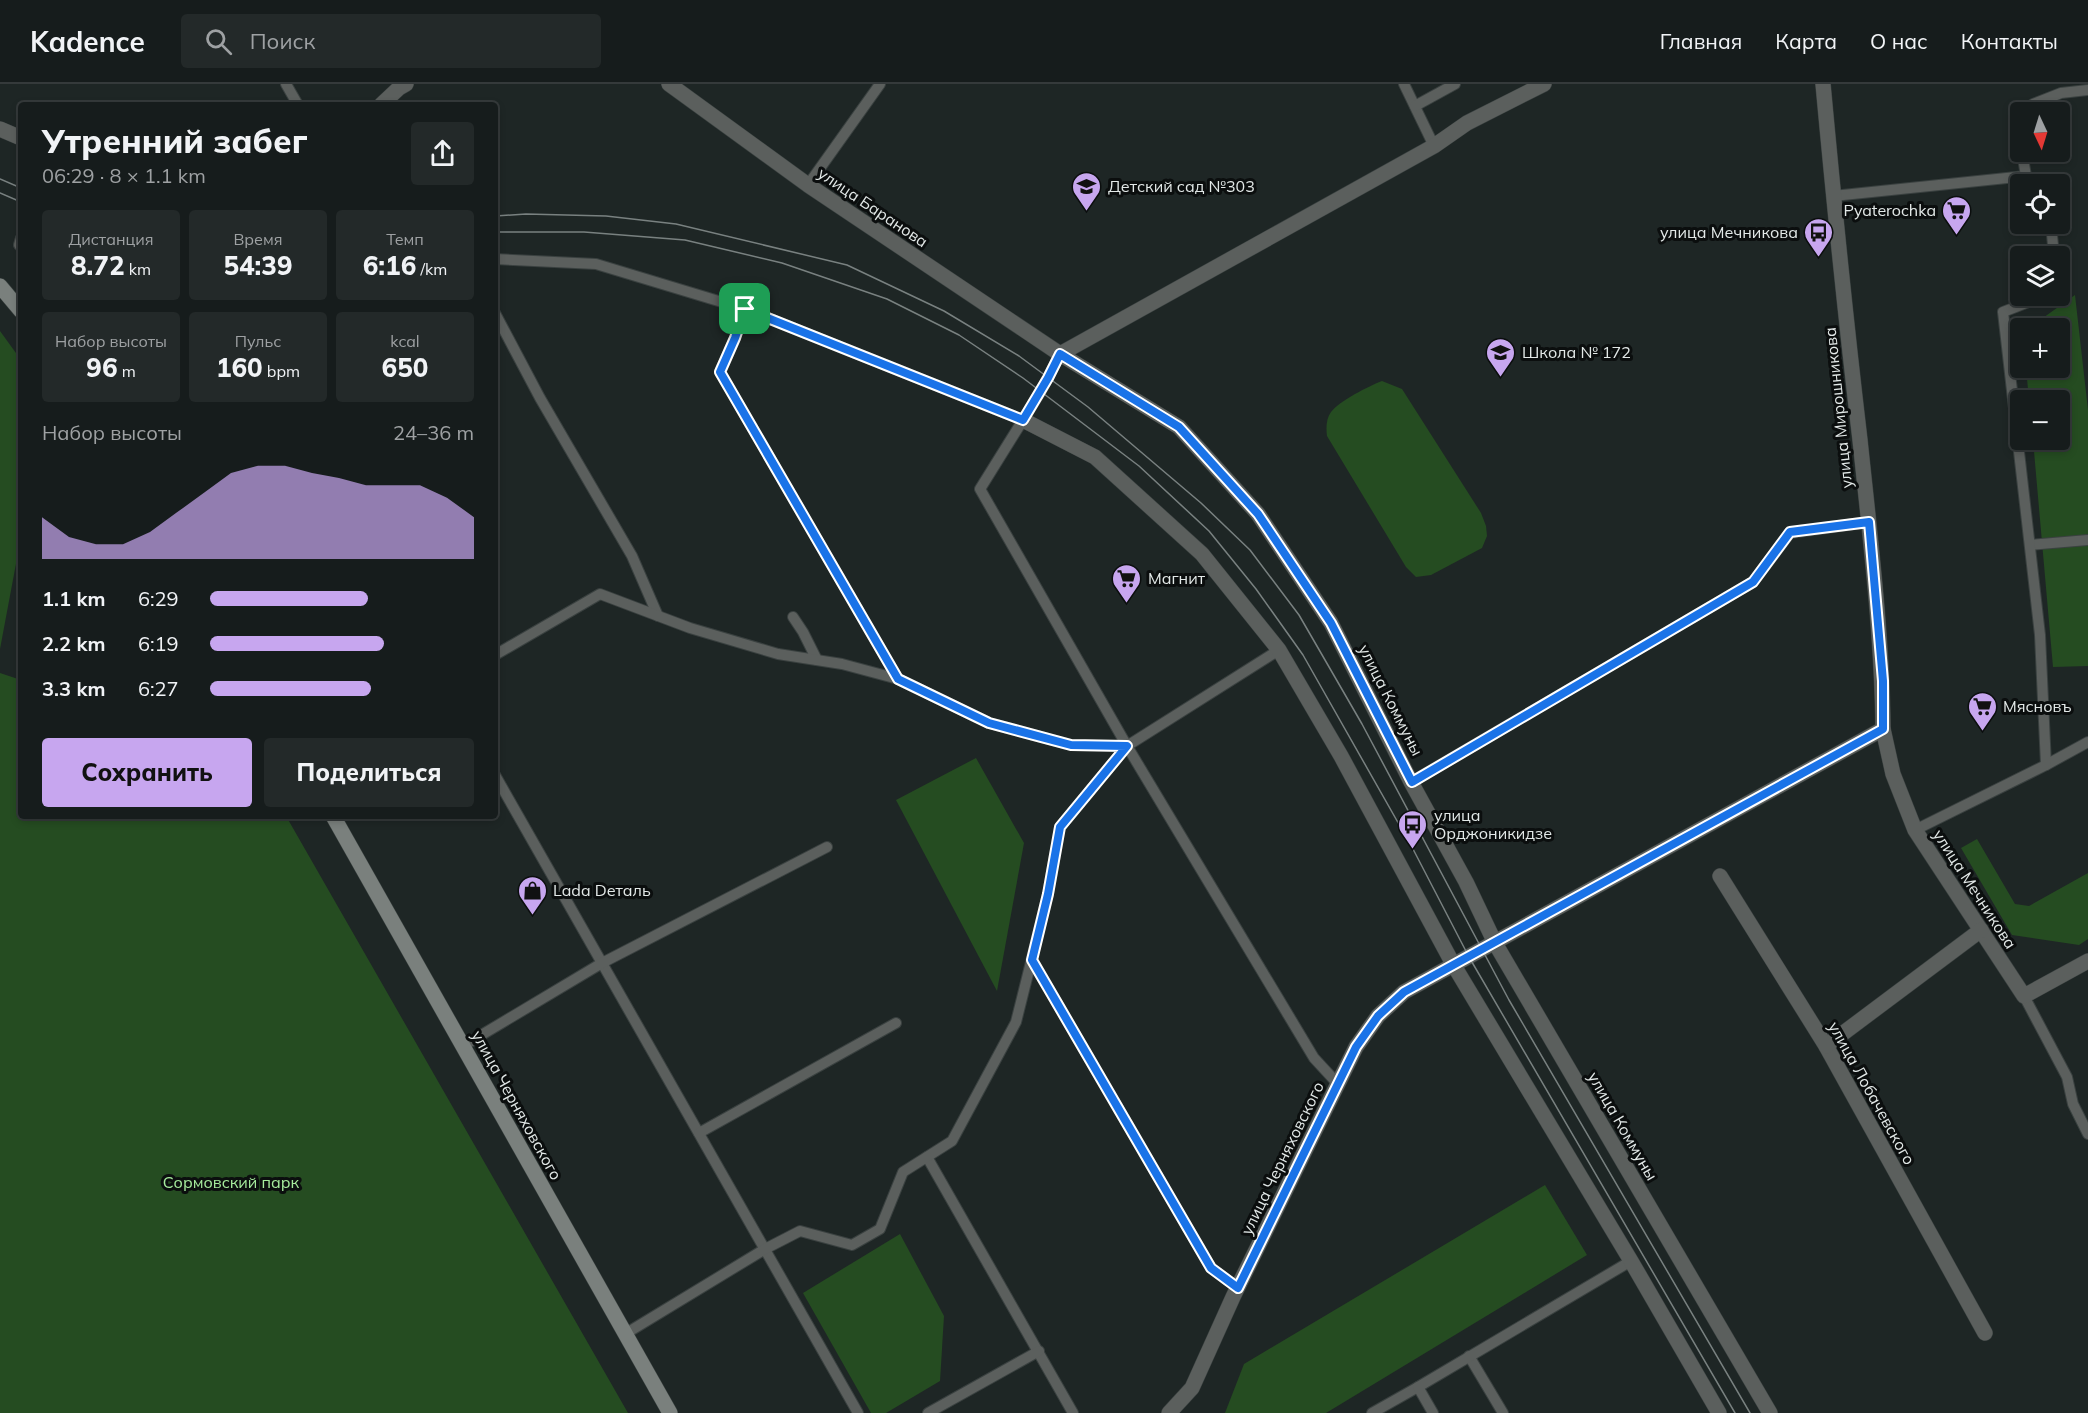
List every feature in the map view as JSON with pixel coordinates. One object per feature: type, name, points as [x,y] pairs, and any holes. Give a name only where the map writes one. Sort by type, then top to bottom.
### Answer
[{"type":"main road","points":[[0,286],[18,307]]},
{"type":"main road","name":"улица Черняховского","points":[[335,819],[670,1413]]},
{"type":"street","name":"улица Баранова","points":[[669,84],[808,185],[1060,354]]},
{"type":"street","points":[[1060,354],[1434,146],[1467,123],[1544,84]]},
{"type":"street","name":"улица Мирошникова","points":[[1823,84],[1869,522],[1883,681],[1883,729]]},
{"type":"street","points":[[384,102],[401,85]]},
{"type":"street","points":[[0,129],[18,137]]},
{"type":"street","name":"улица Коммуны","points":[[1060,354],[1179,427],[1258,514],[1331,623],[1466,882],[1494,943],[1770,1413]]},
{"type":"street","points":[[1023,420],[1095,458],[1202,554],[1279,650],[1341,756],[1453,964],[1631,1261],[1717,1412]]},
{"type":"street","points":[[1494,943],[1883,729]]},
{"type":"street","name":"улица Мечникова","points":[[1883,729],[1893,774],[1915,830],[2024,996]]},
{"type":"street","name":"улица Лобачевского","points":[[1720,876],[1826,1046],[1985,1333]]},
{"type":"street","points":[[1826,1046],[1980,930]]},
{"type":"street","name":"улица Черняховского","points":[[1169,1413],[1192,1388],[1238,1288],[1356,1047],[1378,1016],[1404,992],[1494,943]]},
{"type":"street","points":[[2024,996],[2088,962]]},
{"type":"lane","points":[[286,84],[296,102]]},
{"type":"lane","points":[[808,185],[880,84]]},
{"type":"lane","points":[[1404,84],[1434,146]]},
{"type":"lane","points":[[1415,106],[1455,84]]},
{"type":"lane","points":[[2038,102],[2061,93],[2088,90]]},
{"type":"lane","points":[[1833,196],[2010,178]]},
{"type":"lane","points":[[498,259],[596,264],[745,309],[1023,420]]},
{"type":"lane","points":[[2018,306],[2003,312],[2040,635],[2046,765]]},
{"type":"lane","points":[[745,309],[720,372],[898,679]]},
{"type":"lane","points":[[498,319],[540,398],[632,556],[658,616]]},
{"type":"lane","points":[[1060,354],[1048,378],[980,489],[1127,746],[1314,1058],[1338,1084]]},
{"type":"lane","points":[[1412,782],[1753,582],[1790,532],[1869,522]]},
{"type":"lane","points":[[2030,545],[2088,540]]},
{"type":"lane","points":[[498,652],[600,594],[690,628],[778,654],[843,664],[898,679],[989,723],[1071,745],[1127,746]]},
{"type":"lane","points":[[793,617],[817,660]]},
{"type":"lane","points":[[626,1334],[765,1249],[800,1231],[852,1245],[880,1229],[903,1172],[952,1141],[1016,1022],[1048,894],[1060,827],[1127,746],[1279,650]]},
{"type":"lane","points":[[1915,830],[2088,742]]},
{"type":"lane","points":[[498,780],[858,1413]]},
{"type":"lane","points":[[463,1046],[602,963],[827,847]]},
{"type":"lane","points":[[1032,960],[1211,1268],[1238,1288]]},
{"type":"lane","points":[[2024,996],[2067,1077],[2073,1104],[2088,1134]]},
{"type":"lane","points":[[699,1133],[896,1023]]},
{"type":"lane","points":[[927,1157],[1073,1413]]},
{"type":"lane","points":[[1372,1413],[1631,1261]]},
{"type":"lane","points":[[928,1413],[1039,1351]]},
{"type":"lane","points":[[1469,1356],[1503,1413]]},
{"type":"lane","points":[[1418,1387],[1433,1413]]},
{"type":"green space","points":[[2075,295],[2088,410],[2088,666],[2053,667],[2034,450],[2070,450],[2070,390],[2028,390],[2027,378],[2070,378],[2070,318],[2043,318],[2060,306],[2070,306],[2070,299]]},
{"type":"green space","points":[[0,331],[18,356],[18,553],[0,649]]},
{"type":"green space","points":[[1382,381],[1402,389],[1481,513],[1486,526],[1487,536],[1482,548],[1431,575],[1416,577],[1406,567],[1327,436],[1327,421],[1335,408],[1355,394]]},
{"type":"green space","name":"Сормовский парк","points":[[0,673],[18,679],[18,819],[288,819],[628,1413],[0,1413]]},
{"type":"green space","points":[[976,758],[1024,843],[997,991],[896,800]]},
{"type":"green space","points":[[1977,839],[2015,904],[2029,906],[2088,873],[2088,939],[2079,945],[2012,935],[1961,848]]},
{"type":"green space","points":[[1545,1185],[1587,1255],[1326,1413],[1225,1413],[1244,1364]]},
{"type":"green space","points":[[900,1234],[944,1316],[940,1381],[886,1413],[871,1413],[803,1293]]},
{"type":"tram line","points":[[0,179],[18,187]]},
{"type":"tram line","points":[[0,193],[18,201]]},
{"type":"tram line","points":[[498,216],[526,214],[606,216],[676,224],[847,265],[944,311],[1019,356],[1088,407],[1201,503],[1250,550],[1299,615],[1362,724],[1509,1000],[1750,1413]]},
{"type":"tram line","points":[[498,232],[584,232],[685,240],[782,263],[887,299],[959,335],[1023,378],[1139,466],[1209,531],[1256,589],[1303,655],[1413,849],[1469,957],[1735,1413]]},
{"type":"place","name":"Детский сад №303","points":[[1087,212]]},
{"type":"place","name":"Pyaterochka","points":[[1957,236]]},
{"type":"place","name":"улица Мечникова","points":[[1819,258]]},
{"type":"place","name":"Школа № 172","points":[[1501,378]]},
{"type":"place","name":"Магнит","points":[[1127,604]]},
{"type":"place","name":"Мясновъ","points":[[1982,732]]},
{"type":"place","name":"улица Орджоникидзе","points":[[1413,850]]},
{"type":"place","name":"Lada Dеталь","points":[[532,916]]},
{"type":"route","points":[[745,309],[1023,420],[1060,354],[1179,427],[1258,514],[1331,623],[1412,782],[1753,582],[1790,532],[1828,526],[1869,522],[1883,681],[1883,729],[1404,992],[1378,1016],[1356,1047],[1238,1288],[1211,1268],[1032,960],[1048,894],[1060,827],[1127,746],[1071,745],[989,723],[898,679],[720,372],[745,309]]}]
